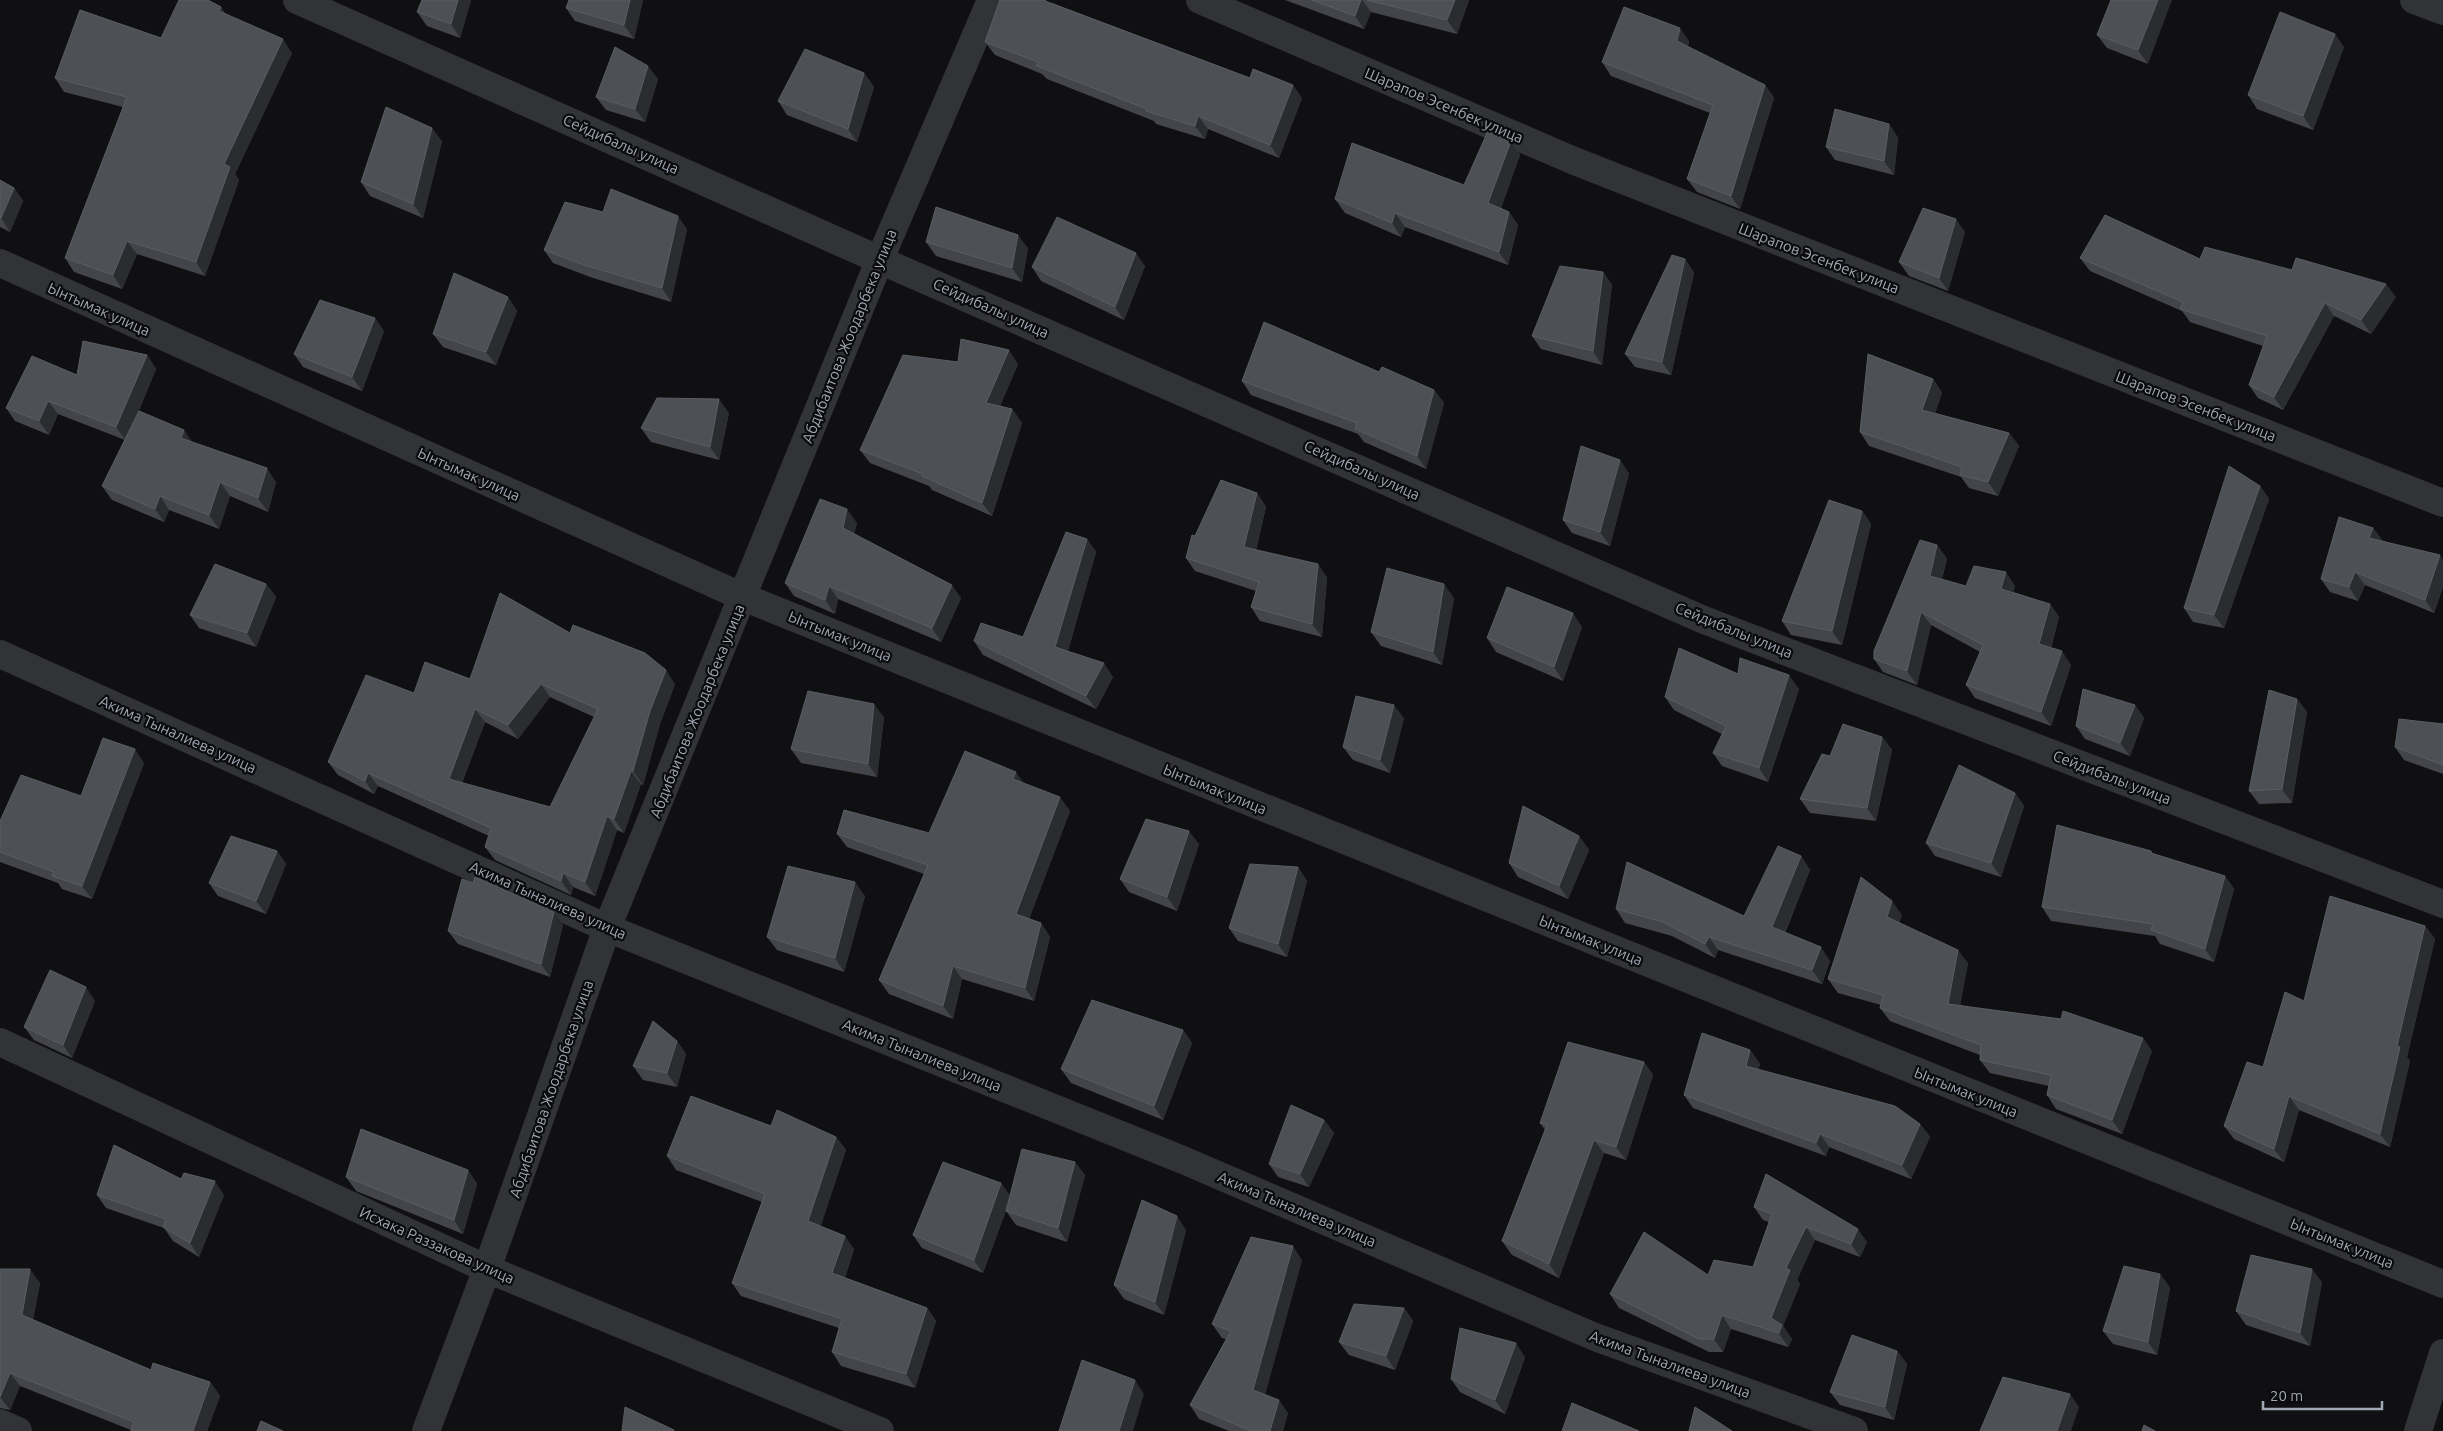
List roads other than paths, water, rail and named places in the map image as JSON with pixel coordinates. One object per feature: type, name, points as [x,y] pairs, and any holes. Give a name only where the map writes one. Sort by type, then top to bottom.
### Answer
[{"type":"street","name":"Сейдибалы улица","points":[[297,0],[880,259],[1704,620],[2443,904]]},
{"type":"street","name":"Абдибаитова Жоодарбека улица","points":[[426,1431],[487,1270],[607,928],[744,597],[880,259],[991,0]]},
{"type":"street","name":"Шарапов Эсенбек улица","points":[[1200,0],[1572,160],[2443,503]]},
{"type":"street","points":[[2414,0],[2443,11]]},
{"type":"street","name":"Ынтымак улица","points":[[0,263],[744,597],[2443,1284]]},
{"type":"street","name":"Акима Тыналиева улица","points":[[0,654],[607,928],[1183,1160],[1595,1337],[1854,1431]]},
{"type":"street","name":"Исхака Раззакова улица","points":[[0,1042],[487,1270],[880,1431]]},
{"type":"street","points":[[2418,1431],[2443,1354]]},
{"type":"street","points":[[0,1423],[18,1431]]}]
